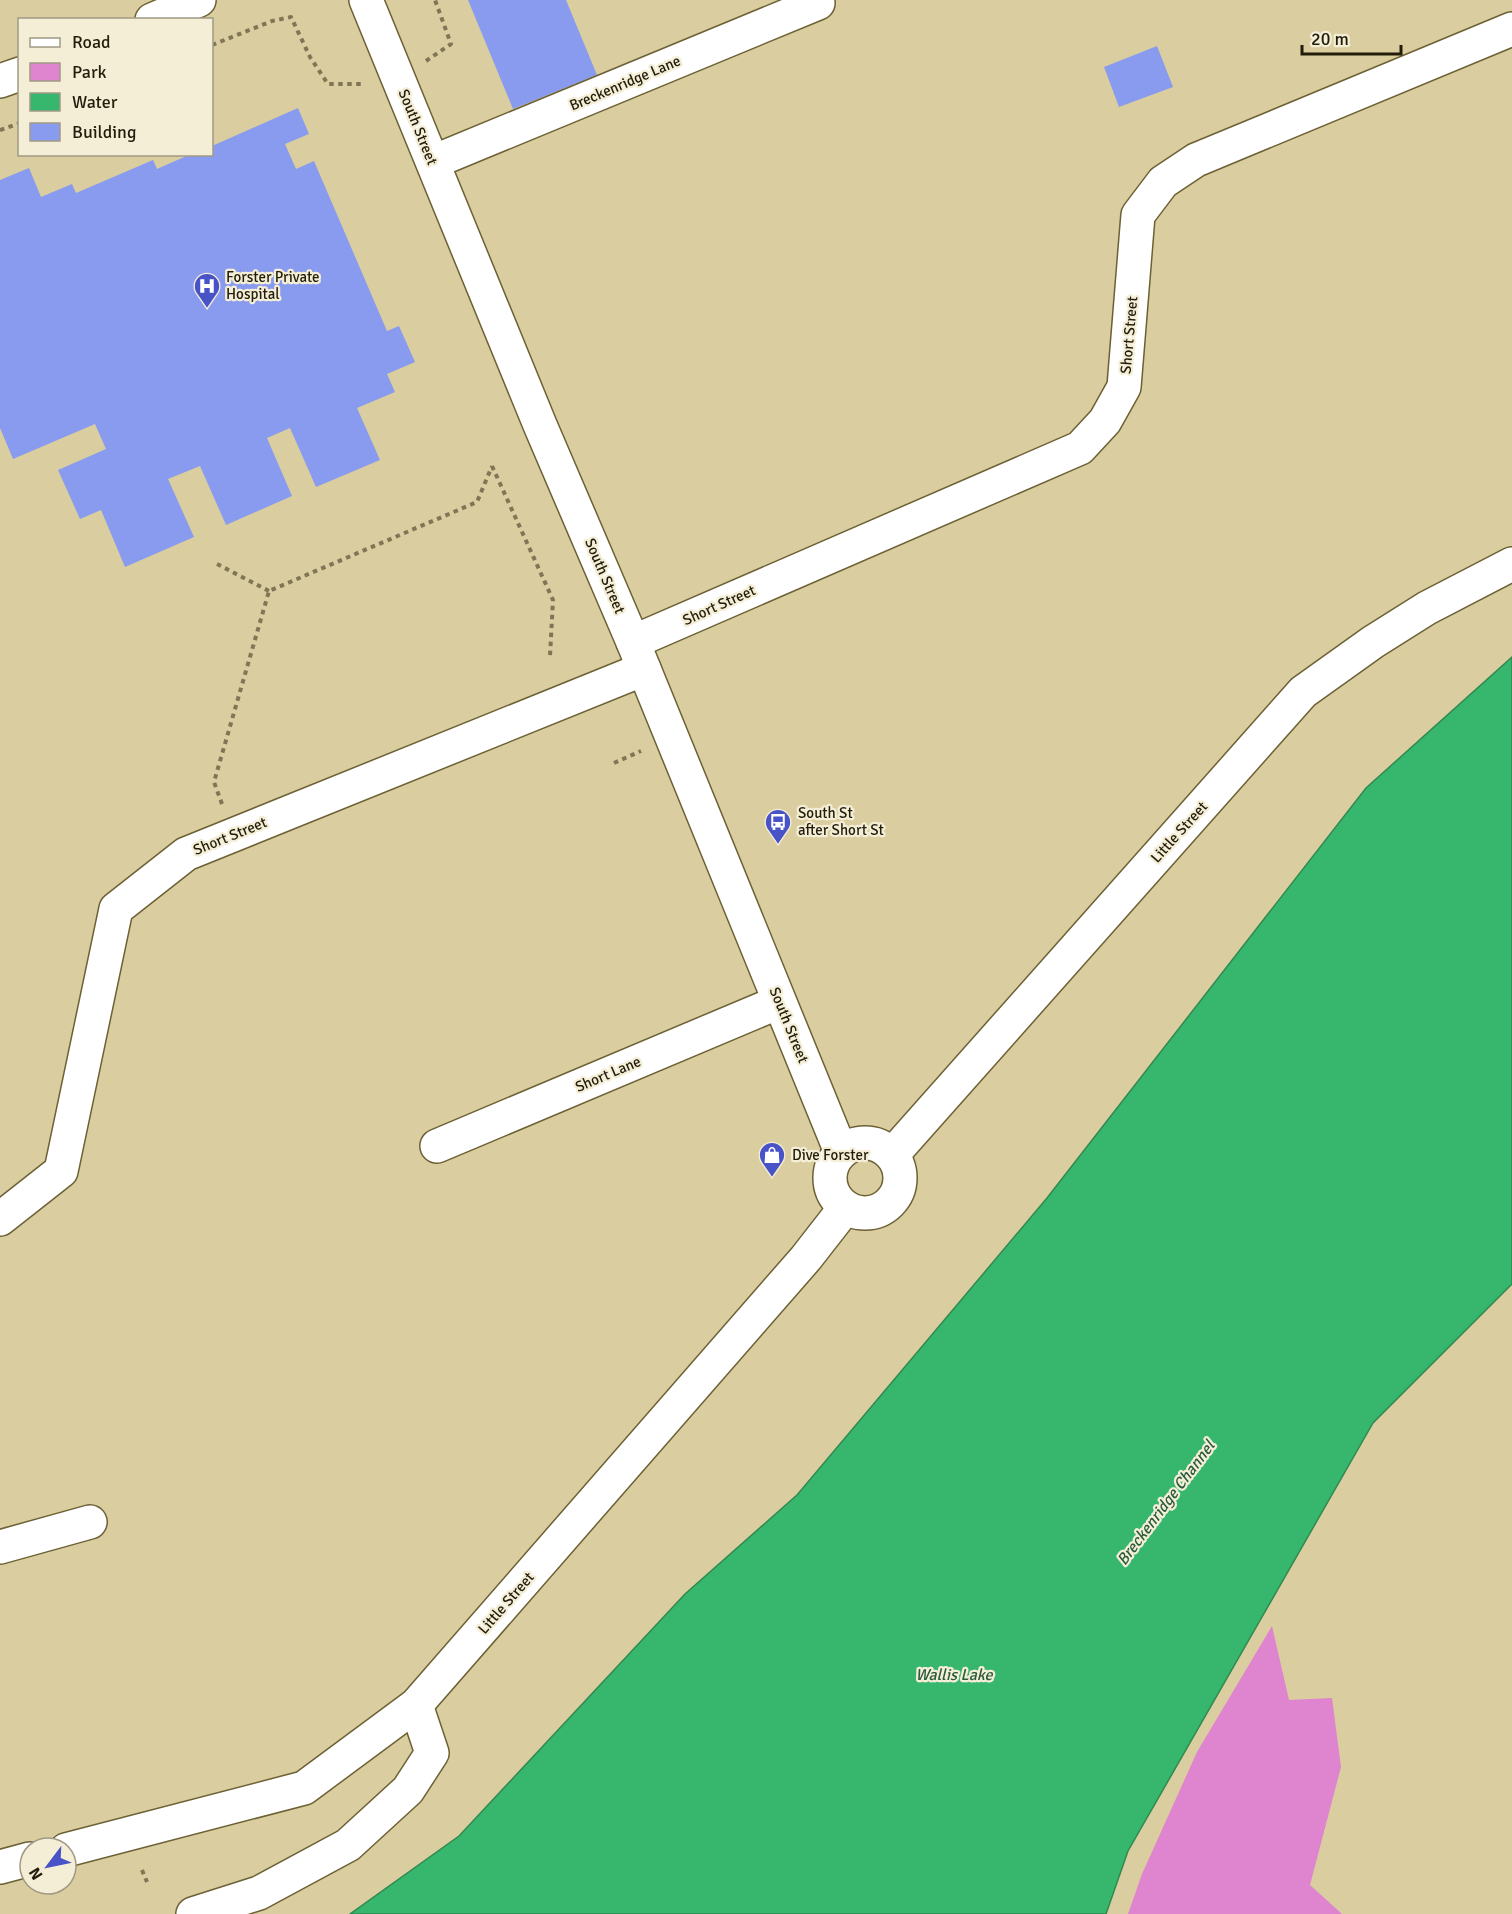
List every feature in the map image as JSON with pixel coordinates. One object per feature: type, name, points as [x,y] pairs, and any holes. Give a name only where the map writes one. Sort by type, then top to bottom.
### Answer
[{"type":"street","points":[[157,18],[199,0]]},
{"type":"street","name":"South Street","points":[[366,0],[540,425],[639,655],[841,1152]]},
{"type":"street","name":"Breckenridge Lane","points":[[433,162],[818,3]]},
{"type":"street","name":"Short Street","points":[[0,1219],[60,1171],[116,909],[186,854],[234,835],[639,655],[1080,448],[1105,421],[1124,387],[1138,215],[1163,182],[1196,160],[1512,30]]},
{"type":"street","points":[[0,81],[18,75]]},
{"type":"street","name":"Little Street","points":[[892,1155],[1303,692],[1427,608],[1512,564]]},
{"type":"street","name":"Short Lane","points":[[437,1146],[779,1002]]},
{"type":"street","points":[[863,1143],[882,1148],[892,1155],[900,1173],[900,1186],[893,1200],[884,1209],[869,1214],[846,1208],[837,1199],[830,1182],[831,1170],[841,1152],[863,1143]]},
{"type":"street","name":"Little Street","points":[[78,1847],[304,1788],[416,1706],[806,1258],[846,1208]]},
{"type":"street","points":[[0,1547],[90,1522]]},
{"type":"street","points":[[193,1914],[259,1893],[348,1845],[408,1790],[432,1753],[416,1706]]},
{"type":"street","points":[[0,1867],[18,1862]]},
{"type":"path","points":[[213,45],[272,21],[291,17],[310,57],[328,84],[352,85],[399,79],[451,44],[435,0]]},
{"type":"path","points":[[0,130],[18,124]]},
{"type":"path","points":[[269,591],[477,502],[492,466],[554,600],[550,656]]},
{"type":"path","points":[[217,564],[269,591]]},
{"type":"path","points":[[234,835],[214,782],[269,591]]},
{"type":"path","points":[[142,1870],[147,1882]]},
{"type":"green space","points":[[1272,1626],[1289,1700],[1332,1698],[1341,1767],[1310,1885],[1342,1914],[1128,1914],[1142,1874],[1197,1752]]},
{"type":"water","name":"Wallis Lake","points":[[1512,657],[1512,1284],[1373,1423],[1128,1851],[1106,1914],[350,1914],[459,1836],[685,1594],[797,1495],[1047,1198],[1366,788]]},
{"type":"building","points":[[468,0],[566,0],[597,75],[513,109]]},
{"type":"building","points":[[1157,46],[1173,87],[1119,107],[1104,67]]},
{"type":"building","name":"Forster Private Hospital","points":[[298,108],[309,134],[285,144],[296,169],[314,161],[387,331],[399,326],[415,362],[387,374],[395,392],[357,408],[380,460],[316,487],[290,428],[267,438],[292,496],[226,525],[200,466],[168,479],[194,537],[125,567],[101,510],[80,519],[58,470],[106,449],[95,424],[13,459],[0,428],[0,180],[29,168],[41,197],[72,184],[76,193],[153,160],[157,169],[186,156],[213,156],[213,146]]},
{"type":"place","name":"Forster Private Hospital","points":[[207,309]]},
{"type":"place","name":"South St after Short St","points":[[778,845]]},
{"type":"place","name":"Dive Forster","points":[[772,1178]]},
{"type":"water label","name":"Breckenridge Channel","points":[[1166,1503]]}]
